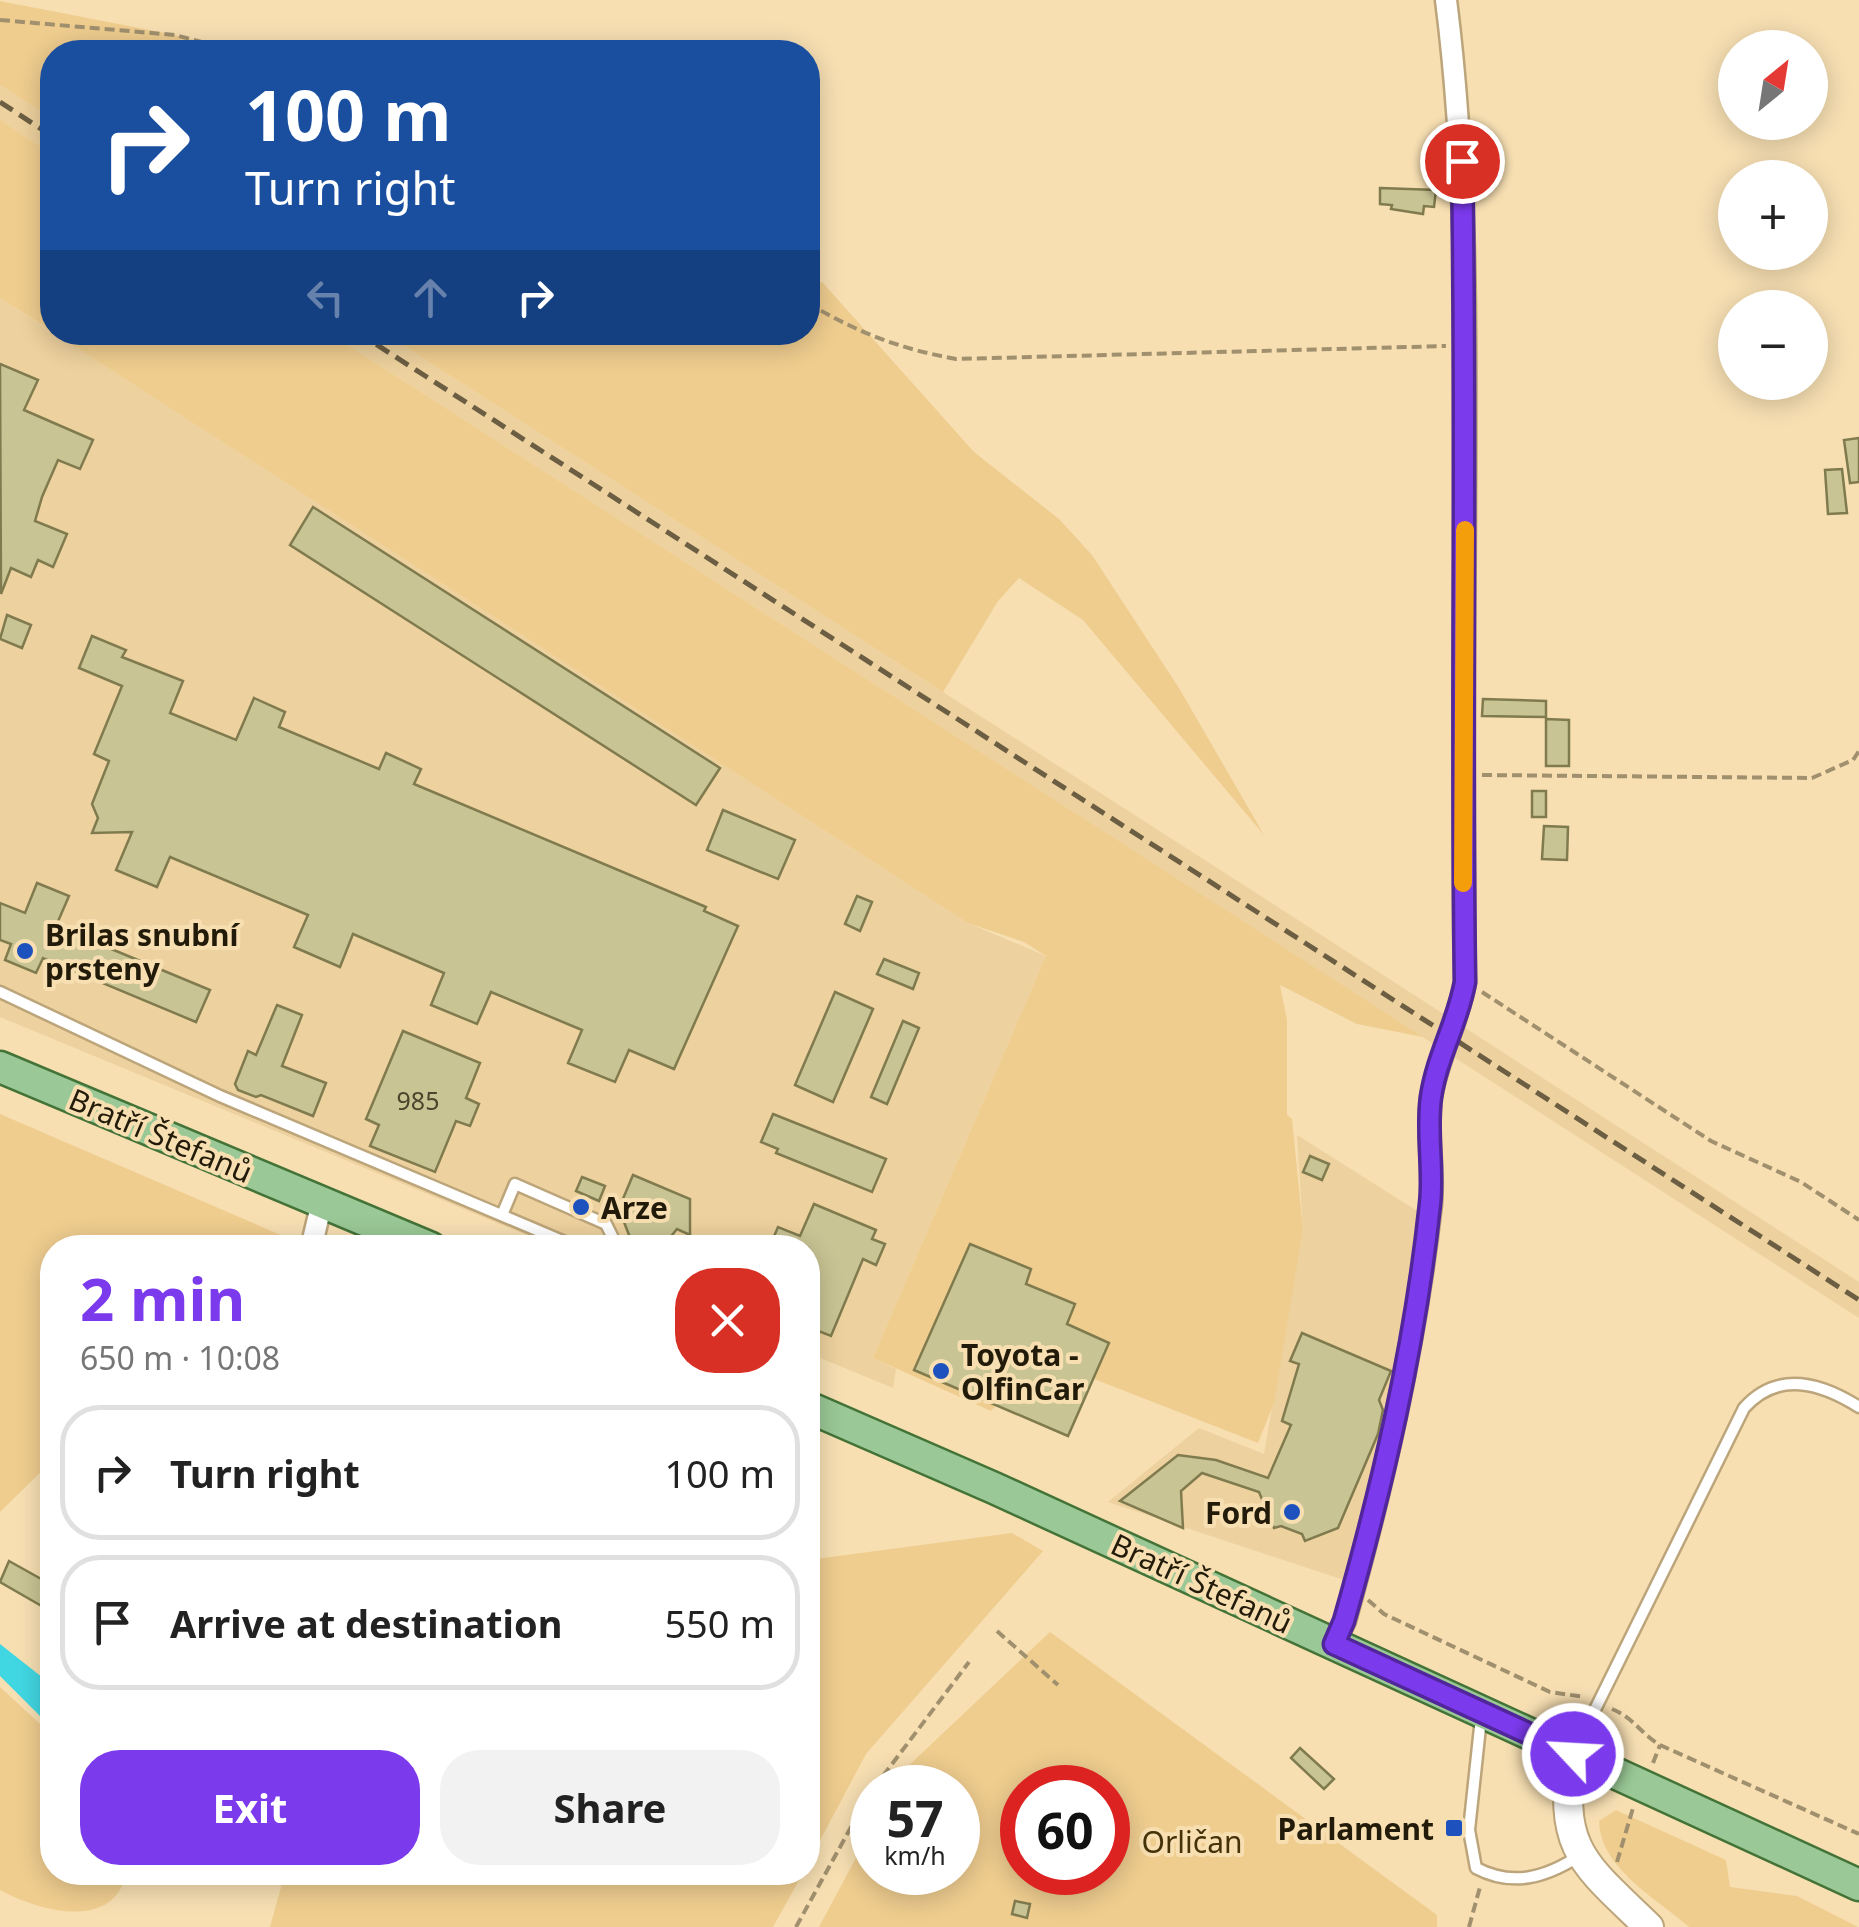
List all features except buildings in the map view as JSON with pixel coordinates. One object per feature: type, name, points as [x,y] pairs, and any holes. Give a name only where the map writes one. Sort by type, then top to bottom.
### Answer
[{"type":"main road","name":"Bratří Štefanů","points":[[0,1067],[400,1235]]},
{"type":"main road","name":"Bratří Štefanů","points":[[820,1412],[1859,1885]]},
{"type":"street","points":[[1334,1644],[1344,1621],[1395,1436],[1431,1200],[1430,1104],[1438,1056],[1459,1014],[1465,982],[1462,775],[1466,346],[1462,161],[1446,0]]},
{"type":"street","points":[[314,1235],[322,1202]]},
{"type":"street","points":[[1573,1754],[1566,1798],[1568,1824],[1579,1856],[1649,1927]]},
{"type":"lane","points":[[0,992],[220,1096],[549,1235]]},
{"type":"lane","points":[[502,1215],[515,1184],[606,1224],[612,1235]]},
{"type":"lane","points":[[1573,1754],[1744,1408],[1772,1386],[1804,1382],[1836,1392],[1859,1407]]},
{"type":"lane","points":[[1482,1712],[1468,1830],[1476,1868],[1501,1881],[1530,1878],[1579,1856]]},
{"type":"path","points":[[0,20],[191,40]]},
{"type":"path","points":[[820,310],[848,328],[900,349],[956,358],[1466,346]]},
{"type":"path","points":[[1462,775],[1812,778],[1854,760],[1859,751]]},
{"type":"path","points":[[1465,982],[1711,1141],[1800,1182],[1859,1220]]},
{"type":"path","points":[[997,1631],[1058,1685]]},
{"type":"path","points":[[891,1765],[969,1662]]},
{"type":"path","points":[[1604,1882],[1616,1867],[1627,1822],[1660,1745]]},
{"type":"path","points":[[820,1884],[850,1830]]},
{"type":"path","points":[[1469,1927],[1484,1873]]},
{"type":"path","points":[[796,1927],[819,1885]]},
{"type":"shaded area","points":[[0,85],[40,110],[40,146],[0,120]]},
{"type":"shaded area","points":[[0,298],[40,324],[40,345],[73,345],[968,923],[1046,956],[873,1358],[896,1369],[893,1388],[820,1358],[820,1235],[526,1235],[0,1017]]},
{"type":"shaded area","points":[[348,345],[403,345],[1256,893],[1859,1282],[1859,1318]]},
{"type":"shaded area","points":[[1297,1135],[1422,1214],[1380,1466],[1347,1581],[1108,1502],[1199,1428],[1264,1454],[1303,1229]]},
{"type":"green space","points":[[0,1],[194,40],[40,40],[40,110],[0,85]]},
{"type":"green space","points":[[0,120],[40,146],[40,323],[0,298]]},
{"type":"green space","points":[[820,282],[823,283],[974,452],[1059,519],[1092,555],[1179,688],[1264,835],[1083,620],[1019,578],[998,601],[943,692],[403,345],[820,345]]},
{"type":"green space","points":[[73,345],[348,345],[1423,1037],[1357,1024],[1280,985],[1287,1020],[1287,1115],[1292,1119],[1303,1229],[1274,1403],[1258,1443],[1094,1379],[1033,1365],[991,1411],[873,1358],[1046,956],[1024,942],[968,923]]},
{"type":"green space","points":[[0,1114],[281,1235],[40,1235],[40,1473],[0,1512]]},
{"type":"green space","points":[[1012,1533],[1043,1551],[860,1765],[850,1765],[850,1784],[820,1840],[820,1558]]},
{"type":"green space","name":"Orličan","points":[[1050,1632],[1437,1915],[1437,1927],[819,1927],[850,1869],[850,1895],[980,1895],[980,1765],[909,1765]]},
{"type":"green space","points":[[0,1687],[40,1724],[40,1885],[122,1885],[109,1902],[77,1911],[39,1906],[0,1890]]},
{"type":"green space","points":[[1616,1810],[1726,1860],[1730,1887],[1797,1896],[1858,1927],[1689,1927],[1632,1881],[1609,1853],[1599,1821]]},
{"type":"green space","points":[[281,1885],[796,1885],[773,1927],[270,1927]]},
{"type":"water","points":[[0,1644],[40,1676],[40,1716],[0,1676]]},
{"type":"railway","points":[[0,102],[40,128]]},
{"type":"railway","points":[[377,345],[1859,1300]]},
{"type":"slow traffic","points":[[1463,883],[1465,530]]},
{"type":"place","name":"Brilas snubní prsteny","points":[[25,951]]},
{"type":"place","name":"Arze","points":[[581,1207]]},
{"type":"place","name":"Toyota - OlfinCar","points":[[941,1371]]},
{"type":"place","name":"Ford","points":[[1292,1512]]},
{"type":"place","name":"Parlament","points":[[1454,1828]]},
{"type":"route","points":[[1462,161],[1466,346],[1462,775],[1465,982],[1459,1014],[1438,1056],[1430,1104],[1431,1200],[1395,1436],[1344,1621],[1334,1644],[1573,1754]]}]
